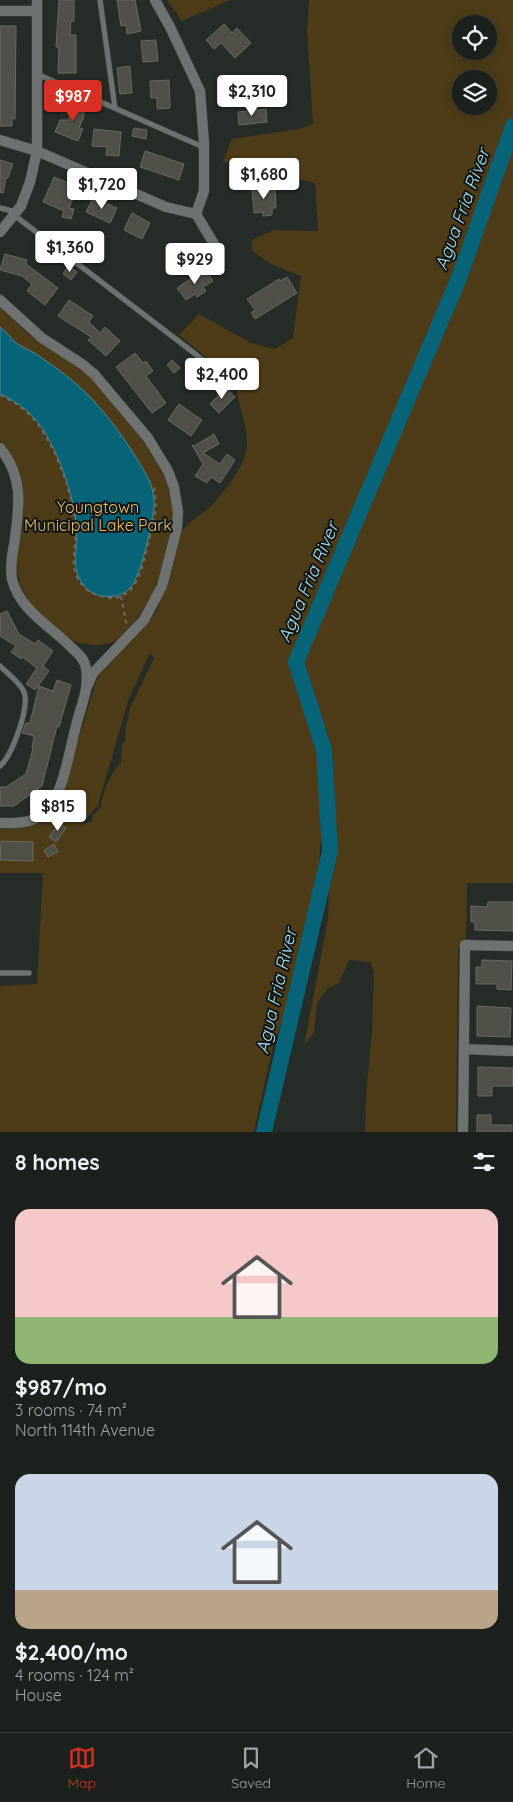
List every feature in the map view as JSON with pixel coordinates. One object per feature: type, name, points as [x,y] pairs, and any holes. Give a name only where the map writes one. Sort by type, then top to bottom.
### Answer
[{"type":"street","points":[[0,232],[22,206],[30,182],[36,151],[37,0]]},
{"type":"street","points":[[155,0],[200,91],[204,147],[204,191],[196,214]]},
{"type":"street","points":[[0,11],[37,11]]},
{"type":"street","points":[[0,140],[36,151],[166,207],[196,214],[214,244]]},
{"type":"street","points":[[0,300],[42,338],[94,374],[148,438],[168,471],[174,487],[178,512],[177,528],[162,586],[144,620],[93,673],[86,689],[61,782],[54,800],[46,811],[32,821],[0,823]]},
{"type":"street","points":[[0,448],[7,457],[18,484],[18,510],[11,566],[16,590],[25,606],[84,660],[86,689]]},
{"type":"street","points":[[463,1132],[465,944],[513,946]]},
{"type":"street","points":[[464,1049],[513,1051]]},
{"type":"lane","points":[[100,0],[115,108]]},
{"type":"lane","points":[[37,74],[204,147]]},
{"type":"lane","points":[[0,208],[15,214],[232,384]]},
{"type":"lane","points":[[0,666],[20,686],[25,694],[25,707],[12,750],[0,766]]},
{"type":"lane","points":[[0,973],[29,973]]},
{"type":"path","points":[[0,395],[23,408],[50,446],[70,493],[75,523],[75,576],[93,594],[109,598],[121,596],[136,583],[144,561],[156,508],[153,484]]},
{"type":"path","points":[[121,596],[127,626]]},
{"type":"green space","points":[[167,0],[230,0],[182,21]]},
{"type":"green space","points":[[309,0],[513,0],[513,883],[467,883],[466,939],[461,943],[458,950],[456,1132],[365,1132],[374,971],[370,962],[349,960],[339,983],[327,989],[317,1004],[314,1032],[304,1046],[328,919],[333,757],[326,727],[318,739],[321,837],[314,929],[304,951],[299,975],[273,1046],[254,1132],[0,1132],[0,986],[37,984],[43,873],[0,873],[0,829],[29,826],[43,819],[55,806],[61,796],[100,674],[156,612],[168,583],[182,531],[211,506],[232,480],[241,465],[246,451],[247,437],[237,391],[238,383],[179,335],[199,314],[251,343],[275,349],[293,338],[301,276],[271,264],[252,251],[252,240],[274,230],[318,231],[315,183],[223,161],[232,139],[299,129],[313,124],[307,31]],"holes":[[[150,653],[154,658],[130,708],[125,741],[122,746],[121,762],[107,784],[101,808],[93,815],[92,821],[80,825],[98,805],[129,698]]]},
{"type":"green space","name":"Youngtown Municipal Lake Park","points":[[0,305],[28,333],[43,345],[75,364],[106,394],[150,451],[169,488],[173,503],[173,523],[156,584],[138,618],[122,636],[110,643],[99,645],[86,644],[71,639],[37,611],[27,598],[20,584],[18,560],[24,500],[21,475],[9,452],[0,440]]},
{"type":"water","points":[[0,327],[16,343],[36,354],[67,376],[93,400],[134,453],[149,479],[154,505],[149,536],[134,582],[122,594],[117,596],[100,596],[91,592],[83,585],[79,577],[76,569],[77,531],[74,508],[60,462],[45,432],[36,420],[20,405],[0,394]]},
{"type":"building","points":[[59,0],[74,0],[74,21],[71,21],[70,35],[76,35],[76,73],[58,73],[59,47],[56,47]]},
{"type":"building","points":[[117,0],[135,0],[141,31],[127,34],[126,25],[121,26]]},
{"type":"building","points":[[224,24],[232,33],[237,28],[251,43],[235,58],[221,43],[214,49],[206,40]]},
{"type":"building","points":[[0,26],[16,26],[15,119],[12,119],[12,126],[0,126]]},
{"type":"building","points":[[156,40],[158,61],[143,62],[141,41]]},
{"type":"building","points":[[130,66],[132,93],[120,94],[117,68]]},
{"type":"building","points":[[169,80],[170,108],[157,109],[157,98],[151,98],[150,81]]},
{"type":"building","points":[[74,98],[84,99],[84,116],[79,128],[83,129],[78,141],[55,132],[60,120],[68,120],[71,114],[74,114]]},
{"type":"building","points":[[266,109],[267,122],[239,125],[238,112]]},
{"type":"building","points":[[134,128],[147,130],[146,139],[132,136]]},
{"type":"building","points":[[94,129],[121,132],[119,156],[106,155],[107,147],[92,146]]},
{"type":"building","points":[[145,151],[184,164],[179,180],[140,167]]},
{"type":"building","points":[[0,160],[13,164],[8,178],[6,178],[3,193],[0,192]]},
{"type":"building","points":[[54,177],[78,187],[69,208],[74,209],[71,219],[62,217],[64,211],[43,202]]},
{"type":"building","points":[[275,187],[276,208],[272,208],[272,215],[263,216],[263,212],[254,213],[252,188]]},
{"type":"building","points":[[93,198],[117,208],[110,223],[86,212]]},
{"type":"building","points":[[132,213],[150,223],[142,239],[124,230]]},
{"type":"building","points":[[5,254],[27,260],[26,264],[58,288],[45,305],[27,291],[32,284],[22,276],[0,270]]},
{"type":"building","points":[[68,266],[77,272],[71,280],[63,274]]},
{"type":"building","points":[[205,269],[213,281],[203,287],[206,291],[197,297],[195,294],[186,300],[177,288]]},
{"type":"building","points":[[287,277],[297,293],[255,319],[251,313],[255,310],[247,299],[279,279],[280,281]]},
{"type":"building","points":[[69,300],[93,316],[89,322],[100,333],[105,327],[120,341],[106,356],[88,340],[91,337],[58,316]]},
{"type":"building","points":[[135,353],[143,363],[146,361],[153,371],[146,376],[166,403],[152,413],[116,367]]},
{"type":"building","points":[[172,360],[180,368],[174,373],[167,365]]},
{"type":"building","points":[[226,388],[235,397],[219,413],[210,404]]},
{"type":"building","points":[[179,404],[202,420],[191,436],[168,420]]},
{"type":"building","points":[[214,434],[219,444],[203,453],[220,464],[227,454],[235,460],[220,483],[211,477],[207,483],[195,476],[203,464],[192,445],[194,446]]},
{"type":"building","points":[[7,611],[19,634],[35,644],[38,640],[53,651],[43,666],[49,671],[35,690],[26,684],[37,668],[22,657],[21,659],[11,652],[16,646],[0,636],[0,614]]},
{"type":"building","points":[[57,680],[71,685],[59,727],[57,726],[42,786],[14,806],[0,806],[0,787],[6,787],[26,774],[33,749],[34,736],[22,733],[26,723],[30,723],[39,686],[53,691]]},
{"type":"building","points":[[59,823],[66,828],[56,842],[49,837]]},
{"type":"building","points":[[1,841],[33,842],[33,861],[0,860]]},
{"type":"building","points":[[54,844],[58,852],[48,857],[44,850]]},
{"type":"building","points":[[488,902],[513,902],[513,931],[475,930],[475,922],[471,922],[471,906],[487,907]]},
{"type":"building","points":[[482,960],[512,961],[511,990],[497,989],[497,984],[476,984],[476,967],[482,967]]},
{"type":"building","points":[[477,1006],[511,1008],[510,1037],[477,1036]]},
{"type":"building","points":[[478,1067],[513,1068],[513,1086],[492,1086],[492,1096],[478,1096]]},
{"type":"building","points":[[477,1115],[491,1115],[491,1125],[512,1125],[512,1132],[477,1132]]},
{"type":"waterway","name":"Agua Fria River","points":[[264,1132],[330,851],[324,750],[296,662],[459,278],[513,126]]}]
